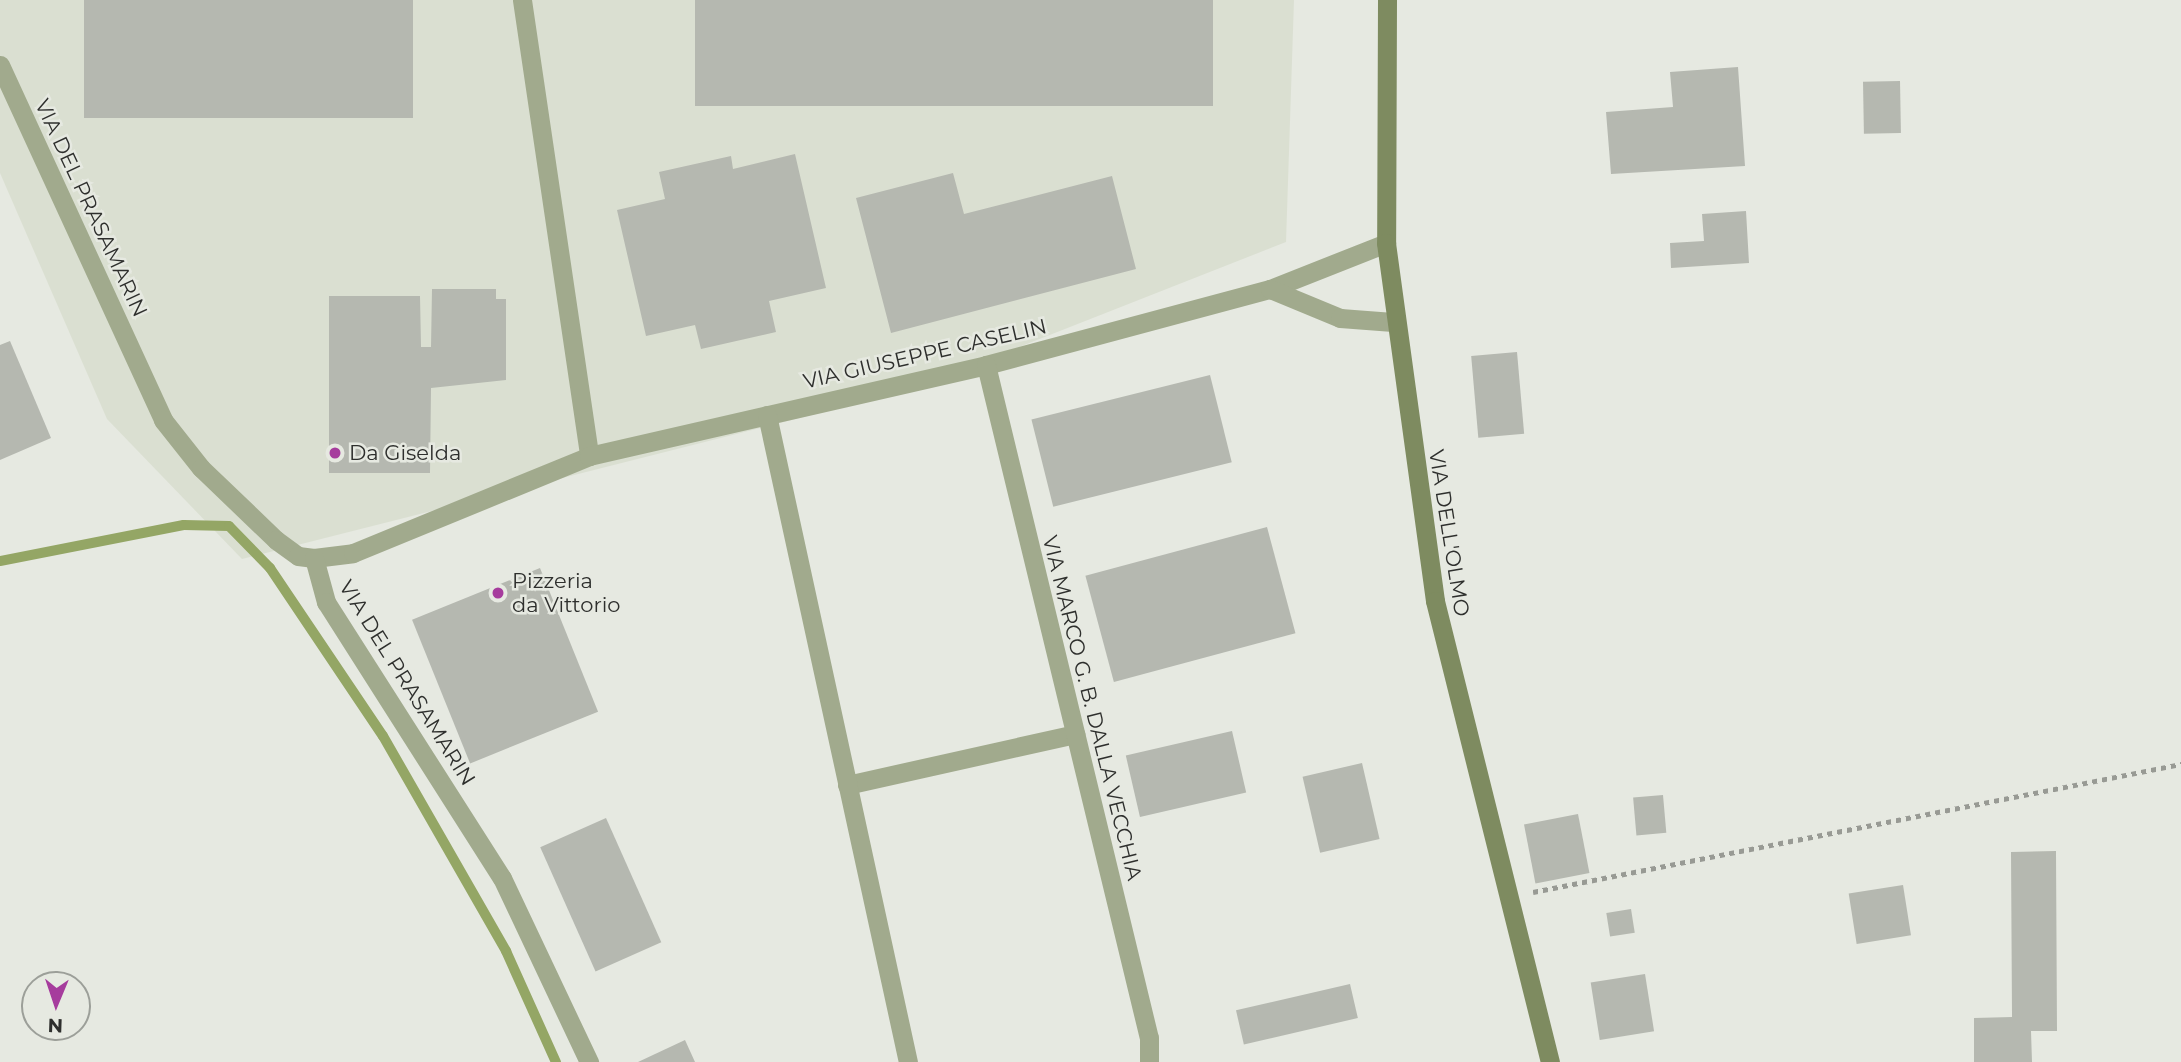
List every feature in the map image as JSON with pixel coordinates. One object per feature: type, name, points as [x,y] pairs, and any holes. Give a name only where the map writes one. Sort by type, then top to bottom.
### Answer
[{"type":"main road","name":"VIA DELL'OLMO","points":[[1387,0],[1386,243],[1393,322],[1435,601],[1506,898],[1550,1062]]},
{"type":"street","points":[[522,0],[589,456]]},
{"type":"street","name":"VIA DEL PRASAMARIN","points":[[0,65],[163,420],[201,468],[276,540],[298,556],[314,558],[326,602],[502,878],[589,1062]]},
{"type":"street","name":"VIA GIUSEPPE CASELIN","points":[[314,558],[353,552],[589,456],[985,365],[1270,289],[1386,243]]},
{"type":"street","points":[[1270,289],[1340,318],[1393,322]]},
{"type":"street","name":"VIA MARCO G. B. DALLA VECCHIA","points":[[985,365],[1075,734],[1149,1062]]},
{"type":"street","points":[[767,415],[908,1062]]},
{"type":"street","points":[[848,785],[1075,734]]},
{"type":"path","points":[[1506,898],[2181,764]]},
{"type":"shaded area","points":[[0,0],[1294,0],[1286,242],[910,390],[242,559],[107,419],[0,173]]},
{"type":"building","points":[[84,0],[413,0],[413,118],[84,118]]},
{"type":"building","points":[[695,0],[1213,0],[1213,106],[695,106]]},
{"type":"building","points":[[1738,67],[1745,166],[1611,174],[1606,112],[1673,107],[1670,72]]},
{"type":"building","points":[[1900,81],[1901,133],[1864,134],[1863,82]]},
{"type":"building","points":[[795,154],[826,288],[769,301],[776,332],[701,349],[695,325],[646,336],[617,210],[665,199],[659,172],[731,156],[733,169]]},
{"type":"building","points":[[953,173],[964,214],[1112,176],[1136,269],[891,333],[856,198]]},
{"type":"building","points":[[1746,211],[1749,263],[1671,268],[1670,243],[1704,241],[1702,214]]},
{"type":"building","points":[[432,289],[496,289],[496,299],[506,299],[506,380],[431,388],[430,473],[329,473],[329,296],[420,296],[421,347],[431,347]]},
{"type":"building","points":[[10,341],[51,438],[0,460],[0,345]]},
{"type":"building","points":[[1517,352],[1524,434],[1478,438],[1471,356]]},
{"type":"building","points":[[1210,375],[1232,462],[1053,507],[1031,420]]},
{"type":"building","points":[[1267,527],[1295,633],[1114,682],[1085,576]]},
{"type":"building","points":[[540,568],[598,712],[470,763],[412,620]]},
{"type":"building","points":[[1232,731],[1246,792],[1140,817],[1126,756]]},
{"type":"building","points":[[1362,763],[1380,839],[1320,853],[1303,777]]},
{"type":"building","points":[[1663,795],[1666,833],[1636,835],[1633,798]]},
{"type":"building","points":[[1578,814],[1589,873],[1535,883],[1524,824]]},
{"type":"building","points":[[606,818],[661,942],[596,972],[540,847]]},
{"type":"building","points":[[2056,851],[2057,1031],[2031,1031],[2032,1062],[1974,1062],[1974,1018],[2012,1017],[2011,852]]},
{"type":"building","points":[[1903,885],[1911,935],[1857,944],[1849,894]]},
{"type":"building","points":[[1631,909],[1635,933],[1610,937],[1606,913]]},
{"type":"building","points":[[1645,974],[1654,1031],[1600,1040],[1591,983]]},
{"type":"building","points":[[1350,984],[1358,1018],[1244,1044],[1236,1010]]},
{"type":"building","points":[[685,1040],[695,1062],[638,1062]]},
{"type":"waterway","points":[[0,561],[184,525],[229,526],[270,568],[383,736],[506,951],[556,1062]]},
{"type":"place","name":"Da Giselda","points":[[335,453]]},
{"type":"place","name":"Pizzeria da Vittorio","points":[[498,593]]}]
